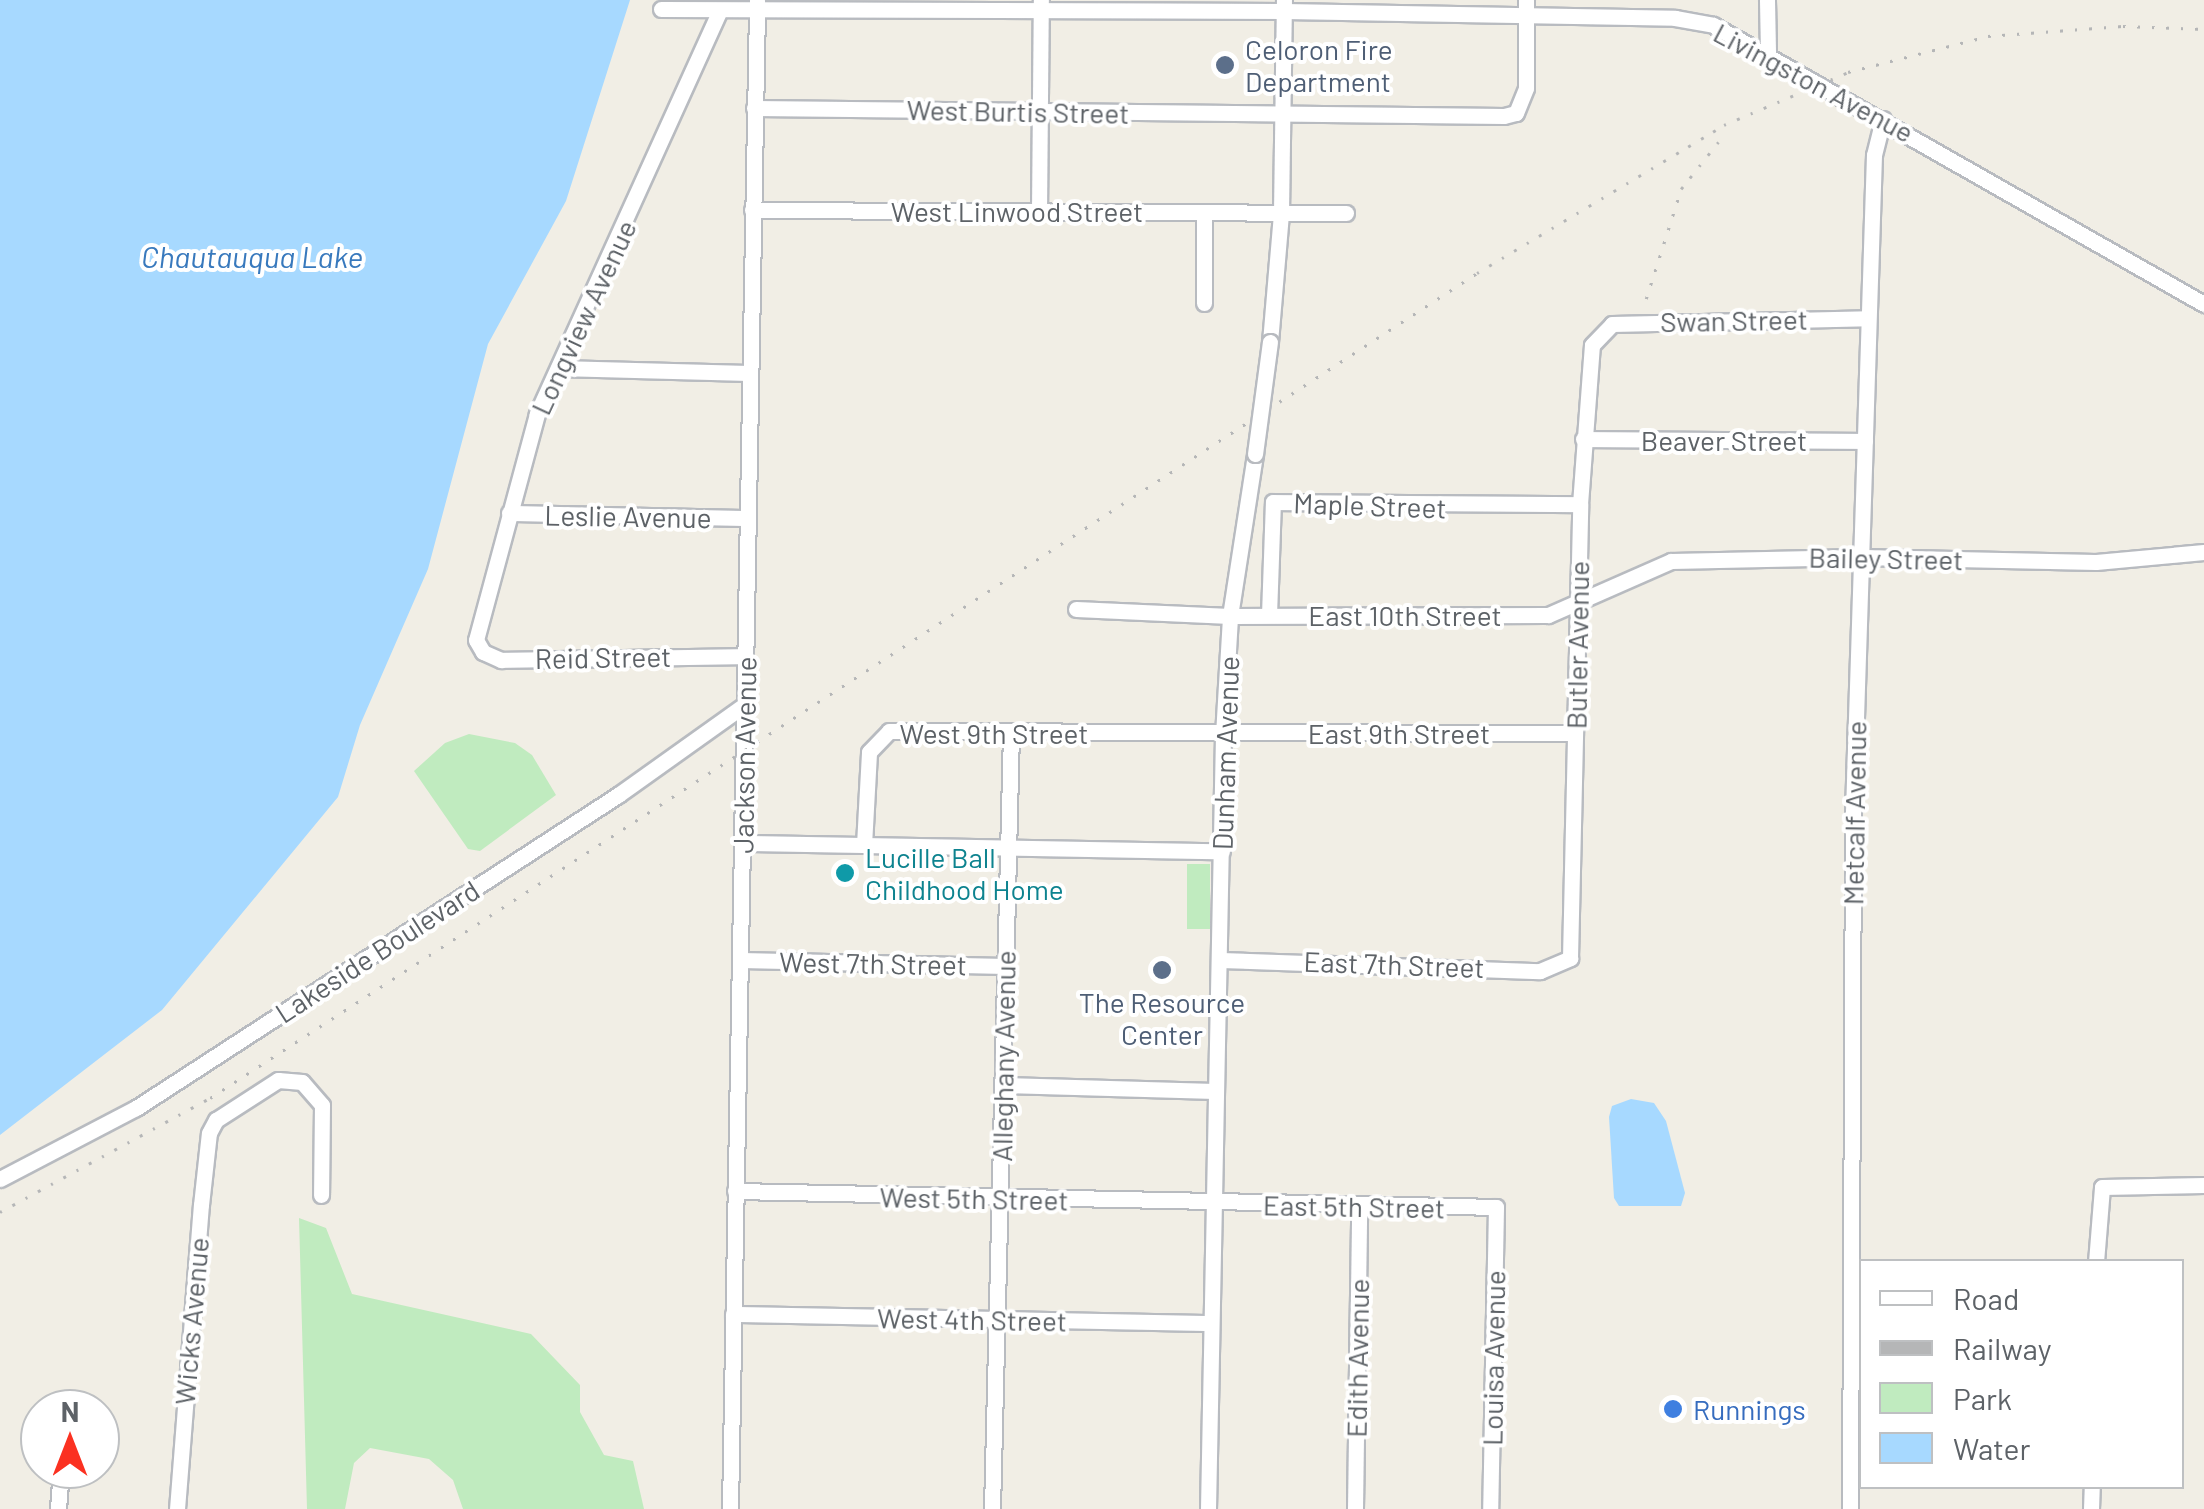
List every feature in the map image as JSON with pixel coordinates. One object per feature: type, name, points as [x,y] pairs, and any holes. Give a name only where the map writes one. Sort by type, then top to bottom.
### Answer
[{"type":"street","name":"Livingston Avenue","points":[[661,9],[757,4],[1654,9],[1738,36],[2204,304]]},
{"type":"street","name":"Jackson Avenue","points":[[730,1509],[757,4]]},
{"type":"street","points":[[1039,212],[1041,4]]},
{"type":"street","name":"Dunham Avenue","points":[[1208,1509],[1223,735],[1230,616],[1270,342],[1281,213],[1284,6]]},
{"type":"street","name":"Longview Avenue","points":[[476,635],[537,414],[714,7]]},
{"type":"street","name":"West Burtis Street","points":[[754,108],[1504,116],[1523,104],[1526,7]]},
{"type":"street","points":[[1738,36],[1768,8]]},
{"type":"street","points":[[1768,8],[1768,53]]},
{"type":"street","name":"Metcalf Avenue","points":[[1850,1509],[1861,557],[1874,155],[1883,119]]},
{"type":"street","name":"West Linwood Street","points":[[752,210],[1346,213]]},
{"type":"street","points":[[1204,212],[1204,303]]},
{"type":"street","name":"Swan Street","points":[[1601,331],[1665,320],[1868,318]]},
{"type":"street","name":"Butler Avenue","points":[[1566,962],[1572,948],[1577,604],[1586,364],[1601,331]]},
{"type":"street","points":[[558,368],[749,373]]},
{"type":"street","name":"Beaver Street","points":[[1583,438],[1865,440]]},
{"type":"street","name":"Maple Street","points":[[1269,615],[1272,502],[1580,504]]},
{"type":"street","name":"Leslie Avenue","points":[[509,513],[747,518]]},
{"type":"street","name":"Bailey Street","points":[[1577,604],[1637,571],[1671,561],[1861,557],[2096,562],[2204,552]]},
{"type":"street","name":"East 10th Street","points":[[1076,609],[1230,616],[1548,615],[1577,604]]},
{"type":"street","name":"Reid Street","points":[[476,635],[483,652],[500,660],[744,656]]},
{"type":"street","name":"Lakeside Boulevard","points":[[0,1178],[136,1108],[618,795],[743,706]]},
{"type":"street","name":"West 9th Street","points":[[864,845],[869,752],[878,737],[902,730],[1223,735]]},
{"type":"street","name":"Alleghany Avenue","points":[[992,1509],[1011,732]]},
{"type":"street","name":"East 9th Street","points":[[1223,735],[1576,734]]},
{"type":"street","points":[[743,842],[1222,851]]},
{"type":"street","name":"West 7th Street","points":[[741,960],[1005,966]]},
{"type":"street","name":"East 7th Street","points":[[1220,960],[1540,970],[1566,962]]},
{"type":"street","name":"Wicks Avenue","points":[[177,1509],[208,1133],[229,1110],[268,1085],[302,1082],[322,1105],[320,1195]]},
{"type":"street","points":[[1003,1084],[1216,1091]]},
{"type":"street","points":[[2096,1259],[2100,1189],[2109,1184],[2204,1186]]},
{"type":"street","name":"West 5th Street","points":[[736,1192],[1212,1203]]},
{"type":"street","name":"East 5th Street","points":[[1212,1203],[1496,1207]]},
{"type":"street","name":"Edith Avenue","points":[[1355,1509],[1359,1207]]},
{"type":"street","name":"Louisa Avenue","points":[[1490,1509],[1496,1207]]},
{"type":"street","name":"West 4th Street","points":[[732,1314],[1211,1324]]},
{"type":"green space","points":[[469,734],[515,743],[532,755],[556,795],[480,851],[468,849],[414,771],[445,743]]},
{"type":"green space","points":[[1187,864],[1210,864],[1210,929],[1187,929]]},
{"type":"green space","points":[[299,1218],[326,1228],[352,1294],[531,1334],[580,1385],[580,1412],[604,1455],[633,1461],[644,1509],[463,1509],[453,1480],[429,1459],[370,1448],[354,1463],[345,1509],[307,1509]]},
{"type":"water","name":"Chautauqua Lake","points":[[0,0],[630,0],[566,201],[488,344],[428,569],[360,725],[338,797],[162,1010],[0,1135]]},
{"type":"water","points":[[1631,1099],[1654,1103],[1666,1121],[1685,1193],[1681,1206],[1619,1206],[1614,1198],[1609,1117],[1612,1106]]},
{"type":"railway","points":[[0,1212],[210,1098],[1477,273],[1724,125],[1848,72],[1988,36],[2123,26],[2204,29]]},
{"type":"railway","points":[[1646,299],[1681,189],[1723,136]]},
{"type":"place","name":"Celoron Fire Department","points":[[1225,65]]},
{"type":"place","name":"Lucille Ball Childhood Home","points":[[845,873]]},
{"type":"place","name":"The Resource Center","points":[[1162,970]]},
{"type":"place","name":"Runnings","points":[[1673,1409]]}]
